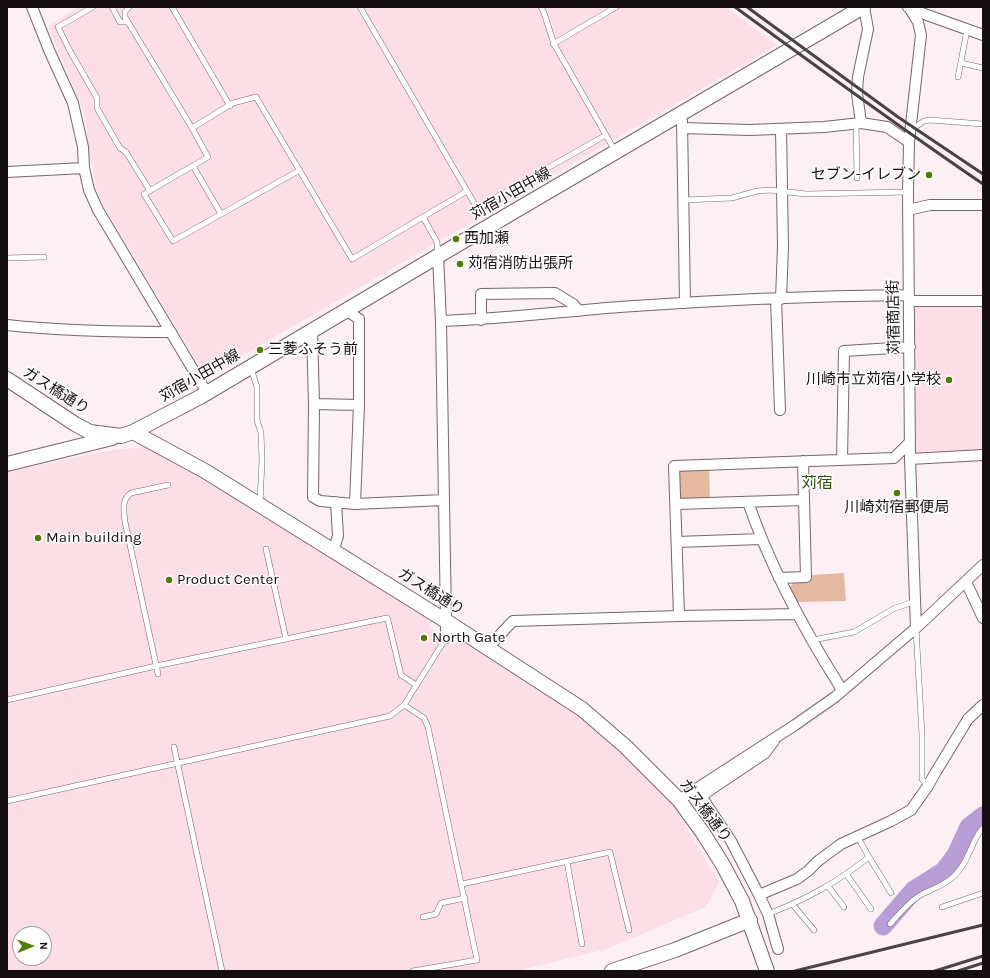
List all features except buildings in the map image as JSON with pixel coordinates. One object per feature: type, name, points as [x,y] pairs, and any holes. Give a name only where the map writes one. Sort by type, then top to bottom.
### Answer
[{"type":"street","points":[[32,7],[49,50],[73,103],[83,147],[84,168],[89,190],[98,210],[207,393]]},
{"type":"street","points":[[859,123],[857,93],[858,77],[868,29],[863,7]]},
{"type":"street","name":"苅宿小田中線","points":[[7,464],[127,434],[207,393],[863,7]]},
{"type":"street","points":[[909,8],[983,35]]},
{"type":"street","name":"苅宿商店街","points":[[909,8],[918,22],[921,35],[909,136],[908,192],[910,460],[916,628]]},
{"type":"street","points":[[682,114],[685,303]]},
{"type":"street","points":[[682,128],[750,130],[824,127],[859,123],[887,127],[909,136]]},
{"type":"street","points":[[780,410],[778,299],[783,246],[781,129]]},
{"type":"street","points":[[7,172],[84,168]]},
{"type":"street","points":[[908,210],[930,205],[983,205]]},
{"type":"street","points":[[438,256],[441,321],[446,638]]},
{"type":"street","points":[[481,320],[481,294],[555,293],[573,304],[579,311]]},
{"type":"street","points":[[441,321],[481,320],[685,303],[778,299],[909,298],[983,301]]},
{"type":"street","points":[[346,310],[359,319],[359,405],[355,504]]},
{"type":"street","points":[[7,325],[98,332],[171,332]]},
{"type":"street","points":[[312,330],[314,404],[313,497],[320,501],[355,504],[444,500]]},
{"type":"street","points":[[842,460],[844,351],[910,347]]},
{"type":"street","name":"ガス橋通り","points":[[7,380],[90,432],[127,434],[205,471],[446,621],[582,709],[626,747],[679,800],[703,833],[723,865],[742,901],[766,965]]},
{"type":"street","points":[[314,404],[359,405]]},
{"type":"street","points":[[679,616],[674,466],[894,458],[910,442]]},
{"type":"street","points":[[910,460],[983,455]]},
{"type":"street","points":[[779,578],[806,577],[803,461]]},
{"type":"street","points":[[676,504],[804,500]]},
{"type":"street","points":[[333,552],[338,536],[336,502]]},
{"type":"street","points":[[748,502],[761,539],[769,553],[783,588],[842,691]]},
{"type":"street","points":[[677,542],[761,539]]},
{"type":"street","points":[[679,800],[807,717],[842,691],[916,628],[983,565]]},
{"type":"street","points":[[966,582],[983,618]]},
{"type":"street","points":[[488,648],[513,621],[798,614]]},
{"type":"street","points":[[759,895],[798,879],[818,861],[841,844],[911,810],[928,786],[961,729],[968,719],[983,705]]},
{"type":"street","points":[[778,736],[765,753],[700,796],[731,841],[759,895],[768,914],[778,949]]},
{"type":"street","points":[[612,971],[675,950],[750,920]]},
{"type":"lane","points":[[93,7],[58,27],[70,52],[97,98],[97,108],[120,148],[126,152],[150,191]]},
{"type":"lane","points":[[112,7],[120,22],[128,22]]},
{"type":"lane","points":[[129,7],[125,12],[125,17],[208,157],[144,194],[173,241],[300,170]]},
{"type":"lane","points":[[172,7],[230,106]]},
{"type":"lane","points":[[360,7],[477,208],[606,135]]},
{"type":"lane","points":[[541,7],[553,44],[616,152]]},
{"type":"lane","points":[[553,44],[616,7]]},
{"type":"lane","points":[[958,77],[967,30]]},
{"type":"lane","points":[[961,63],[983,68]]},
{"type":"lane","points":[[192,128],[230,106],[256,97],[352,259],[467,191]]},
{"type":"lane","points":[[909,136],[924,121],[930,120],[983,124]]},
{"type":"lane","points":[[857,178],[859,123]]},
{"type":"lane","points":[[193,166],[221,214]]},
{"type":"lane","points":[[684,200],[732,198],[757,191],[783,191],[806,194],[908,192]]},
{"type":"lane","points":[[423,217],[437,242],[438,256]]},
{"type":"lane","points":[[7,258],[44,257]]},
{"type":"lane","points":[[251,367],[257,387],[257,420],[261,433],[262,467],[260,506]]},
{"type":"lane","points":[[158,674],[125,522],[123,503],[126,496],[131,493],[168,485]]},
{"type":"lane","points":[[266,549],[286,639]]},
{"type":"lane","points":[[813,640],[854,632],[895,608],[914,602]]},
{"type":"lane","points":[[7,700],[156,666],[386,618],[388,620],[401,675],[416,685]]},
{"type":"lane","points":[[916,628],[922,727],[922,779],[928,786]]},
{"type":"lane","points":[[7,801],[390,716],[404,705],[446,638]]},
{"type":"lane","points":[[404,705],[424,718],[428,727],[477,960],[413,971]]},
{"type":"lane","points":[[174,747],[222,971]]},
{"type":"lane","points":[[890,924],[905,907],[920,896],[943,885],[953,876],[968,856],[977,834],[983,828]]},
{"type":"lane","points":[[857,836],[892,893]]},
{"type":"lane","points":[[462,884],[610,852],[630,930]]},
{"type":"lane","points":[[768,914],[810,897],[847,875],[869,857]]},
{"type":"lane","points":[[567,862],[582,944]]},
{"type":"lane","points":[[847,875],[871,909]]},
{"type":"lane","points":[[828,886],[844,907]]},
{"type":"lane","points":[[942,907],[983,893]]},
{"type":"lane","points":[[423,917],[436,914],[441,903],[465,898]]},
{"type":"lane","points":[[793,905],[814,930]]},
{"type":"shaded area","points":[[79,7],[726,7],[777,45],[211,374],[202,371],[102,202],[95,185],[93,165],[89,163],[86,117],[48,26]]},
{"type":"shaded area","name":"川崎市立苅宿小学校","points":[[919,304],[983,304],[983,452],[919,455],[916,453],[915,308]]},
{"type":"shaded area","points":[[146,447],[208,479],[429,618],[430,628],[455,643],[470,641],[577,713],[670,800],[719,882],[706,907],[607,949],[517,971],[7,971],[7,473],[73,457],[121,449]]},
{"type":"shaded area","points":[[709,468],[710,500],[681,501],[678,498],[677,472],[681,469]]},
{"type":"shaded area","points":[[844,573],[846,601],[796,602],[789,589],[794,581],[807,580],[811,575]]},
{"type":"waterway","points":[[883,926],[914,890],[944,871],[956,855],[969,827],[983,816]]},
{"type":"railway","points":[[735,7],[889,119],[983,184]]},
{"type":"railway","points":[[747,7],[898,117],[983,174]]},
{"type":"railway","points":[[795,971],[983,925]]},
{"type":"railway","points":[[935,971],[983,956]]},
{"type":"railway","points":[[958,971],[983,963]]},
{"type":"place","name":"セブン-イレブン","points":[[929,175]]},
{"type":"place","name":"西加瀬","points":[[456,239]]},
{"type":"place","name":"苅宿消防出張所","points":[[460,264]]},
{"type":"place","name":"三菱ふそう前","points":[[260,350]]},
{"type":"place","name":"川崎市立苅宿小学校","points":[[949,380]]},
{"type":"place","name":"川崎苅宿郵便局","points":[[897,493]]},
{"type":"place","name":"Main building","points":[[38,538]]},
{"type":"place","name":"Product Center","points":[[169,580]]},
{"type":"place","name":"North Gate","points":[[424,638]]},
{"type":"district","name":"苅宿","points":[[817,483]]}]
